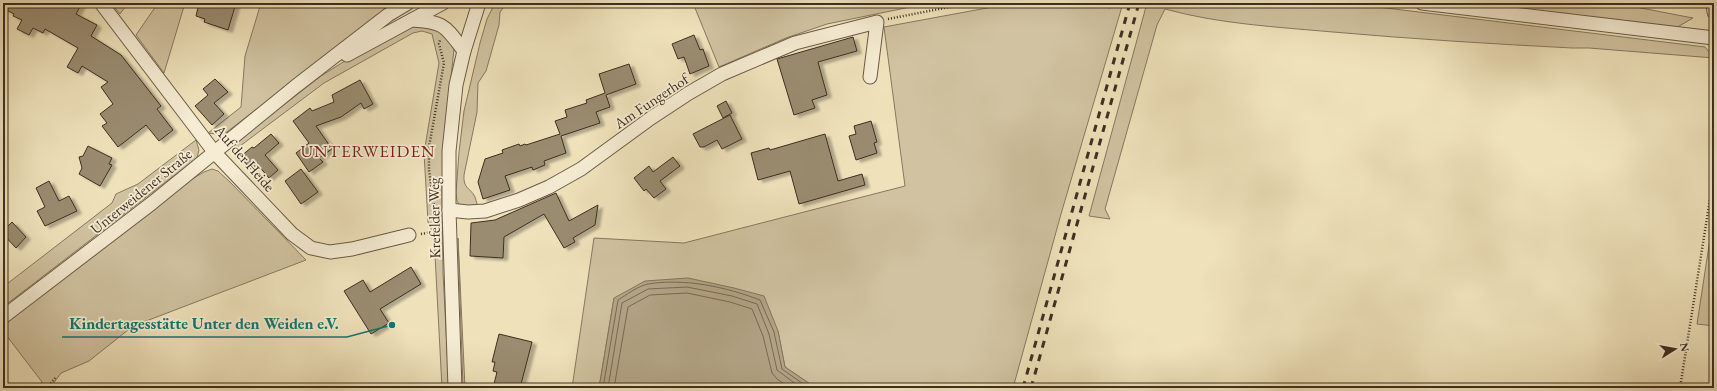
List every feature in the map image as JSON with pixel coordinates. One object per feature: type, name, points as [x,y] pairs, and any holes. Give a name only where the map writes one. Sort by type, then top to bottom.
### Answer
[{"type":"street","name":"Auf der Heide","points":[[101,3],[215,153],[292,234],[311,248],[330,252],[352,250],[409,235]]},
{"type":"street","name":"Unterweidener Straße","points":[[3,317],[78,261],[215,153],[296,86],[388,15],[408,3]]},
{"type":"street","name":"Unterweidener Straße","points":[[296,86],[374,40],[443,3]]},
{"type":"street","name":"Krefelder Weg","points":[[455,388],[449,210],[449,151],[456,85],[464,51],[479,3]]},
{"type":"street","points":[[1422,3],[1714,38]]},
{"type":"street","points":[[1713,3],[1714,12]]},
{"type":"street","points":[[412,20],[430,21],[446,27],[464,51]]},
{"type":"street","points":[[870,77],[877,22]]},
{"type":"street","name":"Am Fungerhof","points":[[449,210],[468,212],[485,210],[519,200],[550,187],[581,169],[651,118],[689,93],[722,74],[795,43],[877,22]]},
{"type":"path","points":[[877,22],[970,3]]},
{"type":"path","points":[[1680,388],[1714,174]]},
{"type":"path","points":[[47,388],[56,377]]},
{"type":"shaded area","points":[[111,3],[128,3],[120,14]]},
{"type":"shaded area","points":[[158,3],[185,3],[164,73],[136,35]]},
{"type":"shaded area","points":[[261,3],[397,3],[329,53],[223,135],[208,133],[241,107],[245,56]]},
{"type":"shaded area","points":[[495,3],[507,3],[500,12],[499,25],[486,71],[478,83],[477,112],[464,175],[465,183],[475,197],[478,207],[461,207],[457,201],[456,193],[464,111],[480,43],[487,19]]},
{"type":"shaded area","points":[[693,3],[930,3],[827,24],[786,38],[719,67]]},
{"type":"shaded area","points":[[1014,3],[1069,3],[1111,8],[1113,3],[1123,3],[1061,214],[1013,388],[816,388],[785,367],[778,331],[614,298],[599,388],[572,388],[594,238],[684,243],[905,186],[884,27]]},
{"type":"shaded area","points":[[1147,3],[1345,3],[1705,47],[1714,58],[1589,48],[1423,39],[1291,28],[1227,22],[1165,9],[1157,25],[1105,209],[1110,219],[1089,216]]},
{"type":"shaded area","points":[[1478,3],[1615,3],[1693,18],[1674,29]]},
{"type":"shaded area","points":[[413,24],[446,31],[454,49],[444,142],[442,188],[443,273],[449,388],[442,388],[434,236],[428,222],[424,153],[439,63],[432,34],[422,31],[413,33],[324,83],[240,146],[236,153],[236,158],[232,145],[321,76],[348,59]]},
{"type":"shaded area","points":[[196,140],[199,150],[197,158],[3,307],[3,287],[112,203],[116,194],[138,184]]},
{"type":"shaded area","points":[[212,169],[218,171],[230,182],[306,260],[133,326],[89,361],[61,373],[50,388],[34,388],[42,382],[3,331],[3,324],[192,179]]},
{"type":"shaded area","points":[[1714,213],[1714,326],[1697,324]]},
{"type":"shaded area","points":[[458,238],[465,388],[463,388]]},
{"type":"water","points":[[688,278],[764,296],[778,331],[785,367],[816,388],[599,388],[614,298],[645,281]]},
{"type":"building","points":[[3,3],[82,3],[76,14],[97,25],[91,36],[121,55],[161,106],[157,109],[173,130],[159,141],[146,125],[118,147],[102,126],[107,123],[100,114],[113,104],[101,87],[108,82],[82,66],[78,73],[67,67],[78,48],[45,29],[43,33],[33,28],[29,35],[17,29],[22,20],[13,16],[14,14],[3,8]]},
{"type":"building","points":[[199,3],[236,3],[228,30],[204,22],[205,19],[196,16]]},
{"type":"building","points":[[694,35],[700,50],[703,49],[709,66],[690,74],[684,57],[678,59],[672,44]]},
{"type":"building","points":[[853,37],[857,51],[818,62],[827,95],[812,100],[815,108],[794,115],[777,59]]},
{"type":"building","points":[[629,64],[636,84],[606,95],[610,107],[596,112],[600,123],[561,136],[566,153],[544,161],[545,165],[533,170],[532,167],[505,176],[510,190],[483,199],[478,182],[485,159],[503,153],[502,150],[519,144],[520,146],[526,145],[560,134],[555,121],[567,117],[565,110],[587,103],[586,100],[605,93],[599,74]]},
{"type":"building","points":[[215,79],[228,92],[214,103],[224,114],[212,125],[195,106],[208,95],[203,89]]},
{"type":"building","points":[[360,80],[373,104],[364,109],[361,103],[341,117],[316,126],[332,149],[319,158],[323,162],[309,172],[296,153],[309,143],[293,121],[310,108],[312,111],[334,102],[332,95]]},
{"type":"building","points":[[726,101],[732,113],[723,118],[717,106]]},
{"type":"building","points":[[730,115],[742,139],[722,149],[717,140],[704,147],[700,147],[693,134]]},
{"type":"building","points":[[871,121],[877,142],[874,143],[877,153],[856,160],[849,136],[856,134],[854,126]]},
{"type":"building","points":[[271,134],[279,143],[265,155],[278,170],[269,178],[257,164],[251,169],[240,157]]},
{"type":"building","points":[[825,134],[838,181],[862,174],[865,185],[799,204],[790,171],[758,180],[751,153],[769,148],[770,150]]},
{"type":"building","points":[[88,146],[112,158],[109,164],[112,165],[100,186],[79,174],[82,168],[79,157],[83,156]]},
{"type":"building","points":[[673,157],[680,166],[660,181],[666,189],[654,198],[646,189],[644,191],[634,178],[649,166],[653,172]]},
{"type":"building","points":[[301,169],[318,192],[301,204],[285,181]]},
{"type":"building","points":[[49,181],[59,201],[69,196],[77,211],[45,226],[37,211],[45,207],[36,188]]},
{"type":"building","points":[[556,193],[569,221],[598,205],[595,225],[573,238],[575,242],[564,248],[544,214],[504,237],[503,258],[470,256],[471,223],[495,220]]},
{"type":"building","points":[[12,222],[26,237],[16,248],[3,234],[3,231]]},
{"type":"building","points":[[411,267],[421,284],[380,309],[389,323],[371,334],[344,291],[363,280],[370,292]]},
{"type":"building","points":[[499,334],[532,342],[520,388],[493,388],[497,372],[493,371],[495,362],[492,362]]},
{"type":"railway","points":[[1023,388],[1130,3]]},
{"type":"railway","points":[[1031,388],[1139,3]]},
{"type":"place","name":"Kindertagesstätte Unter den Weiden e.V.","points":[[392,325]]},
{"type":"district","name":"UNTERWEIDEN","points":[[368,151]]}]
